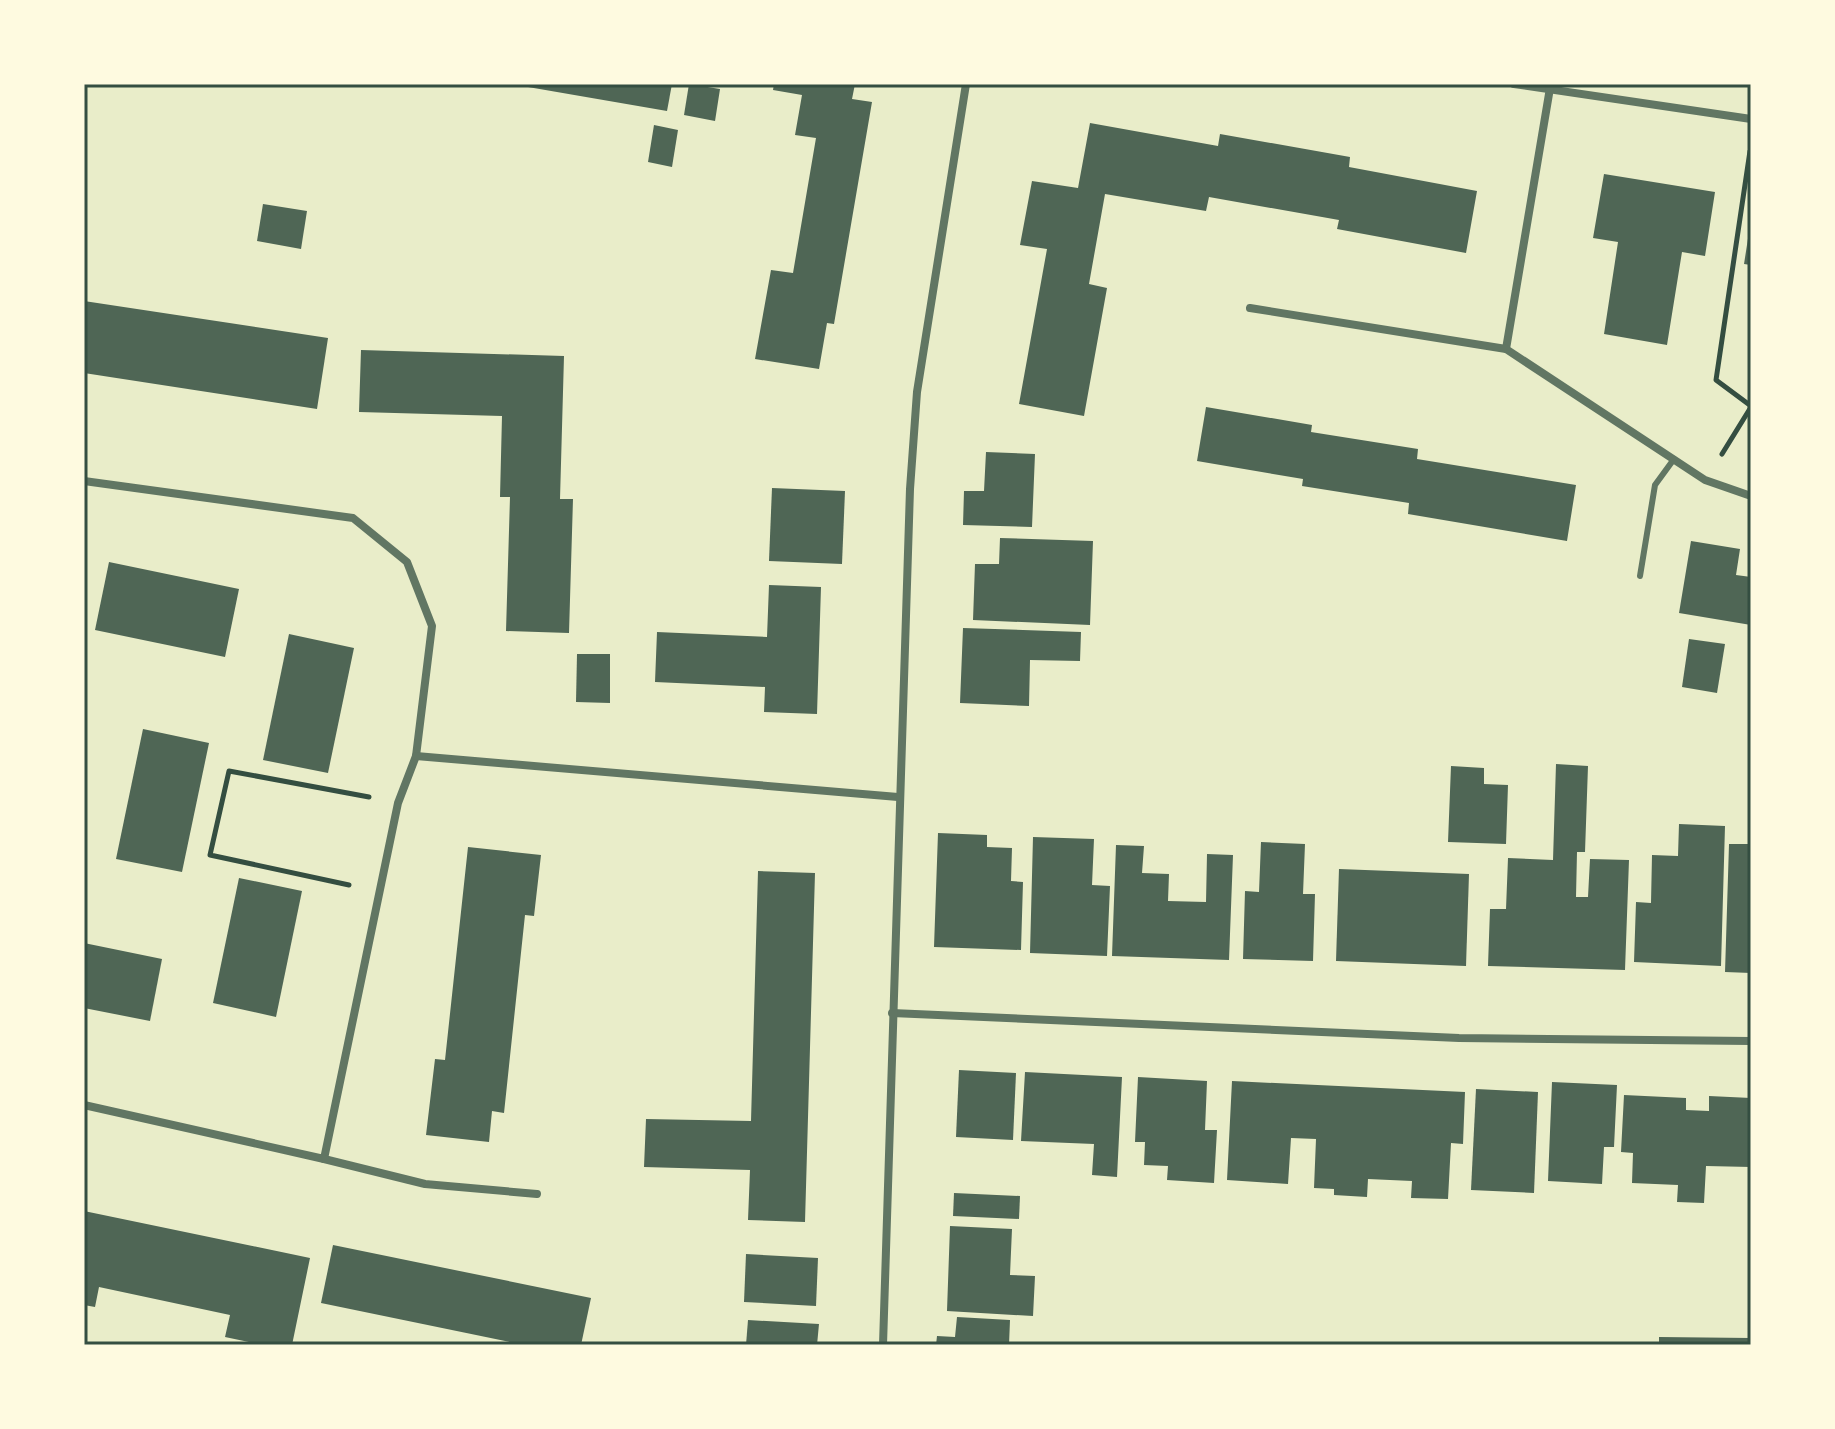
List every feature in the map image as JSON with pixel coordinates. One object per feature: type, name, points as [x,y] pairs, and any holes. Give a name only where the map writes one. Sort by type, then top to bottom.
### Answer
[{"type":"street","points":[[883,1345],[910,489],[917,392],[966,84]]},
{"type":"street","points":[[1514,84],[1751,119]]},
{"type":"street","points":[[1506,349],[1550,88]]},
{"type":"street","points":[[1250,308],[1506,349],[1705,480],[1751,496]]},
{"type":"street","points":[[84,481],[353,518],[407,562],[432,626],[416,756],[398,803],[324,1159]]},
{"type":"street","points":[[416,756],[898,797]]},
{"type":"street","points":[[892,1013],[1459,1038],[1751,1041]]},
{"type":"street","points":[[84,1105],[425,1184],[537,1194]]},
{"type":"lane","points":[[1640,576],[1655,485],[1674,459]]},
{"type":"path","points":[[1705,480],[1751,406],[1716,380],[1751,146]]},
{"type":"path","points":[[381,892],[210,855],[229,771],[398,803]]},
{"type":"building","points":[[528,84],[672,84],[667,111],[528,87]]},
{"type":"building","points":[[689,84],[720,89],[715,121],[684,115]]},
{"type":"building","points":[[774,84],[855,84],[852,99],[872,102],[834,324],[827,323],[819,369],[755,359],[771,270],[793,273],[816,138],[795,135],[802,95],[773,90]]},
{"type":"building","points":[[1090,123],[1218,146],[1220,134],[1350,157],[1349,167],[1477,191],[1466,253],[1337,229],[1339,220],[1209,197],[1206,211],[1105,194],[1089,284],[1107,288],[1084,416],[1019,404],[1047,249],[1020,245],[1032,181],[1078,188]]},
{"type":"building","points":[[654,125],[678,130],[672,167],[648,162]]},
{"type":"building","points":[[1604,174],[1715,192],[1705,256],[1682,252],[1667,345],[1604,334],[1618,242],[1593,238]]},
{"type":"building","points":[[263,204],[307,211],[301,249],[257,241]]},
{"type":"building","points":[[1751,233],[1751,265],[1744,264]]},
{"type":"building","points":[[84,301],[328,338],[317,409],[84,373]]},
{"type":"building","points":[[361,350],[564,356],[560,499],[573,499],[569,633],[506,631],[510,497],[500,497],[502,416],[359,412]]},
{"type":"building","points":[[1206,407],[1312,425],[1311,432],[1418,449],[1417,459],[1576,485],[1567,541],[1408,514],[1409,503],[1302,486],[1303,479],[1197,461]]},
{"type":"building","points":[[986,452],[1035,454],[1032,527],[963,525],[964,491],[984,491]]},
{"type":"building","points":[[772,488],[845,491],[842,564],[769,561]]},
{"type":"building","points":[[1000,538],[1093,541],[1090,625],[973,620],[975,564],[999,564]]},
{"type":"building","points":[[1691,541],[1740,549],[1736,575],[1751,577],[1751,625],[1679,613]]},
{"type":"building","points":[[109,562],[239,589],[225,657],[95,630]]},
{"type":"building","points":[[769,585],[821,587],[817,714],[764,712],[765,687],[655,682],[657,632],[767,637]]},
{"type":"building","points":[[963,628],[1081,632],[1080,661],[1030,660],[1029,706],[960,703]]},
{"type":"building","points":[[289,634],[354,648],[328,773],[263,760]]},
{"type":"building","points":[[1689,639],[1725,644],[1717,693],[1682,687]]},
{"type":"building","points":[[577,654],[610,654],[610,703],[576,702]]},
{"type":"building","points":[[143,729],[209,743],[182,872],[116,859]]},
{"type":"building","points":[[1556,764],[1588,766],[1585,852],[1577,852],[1576,897],[1588,897],[1590,859],[1629,860],[1625,970],[1488,966],[1490,909],[1506,909],[1508,858],[1553,860]]},
{"type":"building","points":[[1451,766],[1484,768],[1484,784],[1508,785],[1506,844],[1448,842]]},
{"type":"building","points":[[1679,824],[1725,826],[1721,966],[1634,962],[1636,902],[1651,903],[1652,855],[1678,856]]},
{"type":"building","points":[[938,833],[987,835],[987,847],[1012,848],[1011,881],[1023,882],[1021,950],[934,947]]},
{"type":"building","points":[[1033,837],[1094,839],[1092,885],[1110,886],[1107,956],[1030,953]]},
{"type":"building","points":[[1261,842],[1305,844],[1303,894],[1315,894],[1313,961],[1243,959],[1245,891],[1259,892]]},
{"type":"building","points":[[1729,844],[1751,844],[1751,973],[1725,972]]},
{"type":"building","points":[[1116,845],[1144,846],[1142,873],[1169,874],[1168,901],[1206,902],[1207,854],[1233,855],[1229,960],[1112,956]]},
{"type":"building","points":[[468,847],[541,855],[534,916],[525,915],[504,1113],[492,1111],[489,1142],[426,1135],[435,1059],[445,1060]]},
{"type":"building","points":[[1339,869],[1469,874],[1466,966],[1336,961]]},
{"type":"building","points":[[758,871],[815,873],[805,1222],[748,1220],[750,1170],[644,1167],[646,1119],[751,1121]]},
{"type":"building","points":[[239,878],[302,891],[276,1017],[213,1003]]},
{"type":"building","points":[[84,943],[162,959],[150,1021],[84,1008]]},
{"type":"building","points":[[959,1070],[1016,1073],[1013,1140],[956,1137]]},
{"type":"building","points":[[1025,1072],[1122,1077],[1117,1177],[1092,1175],[1094,1144],[1021,1141]]},
{"type":"building","points":[[1138,1077],[1207,1081],[1205,1130],[1217,1130],[1214,1183],[1167,1180],[1168,1166],[1144,1165],[1145,1142],[1135,1142]]},
{"type":"building","points":[[1232,1081],[1465,1092],[1463,1144],[1451,1143],[1448,1199],[1411,1198],[1412,1181],[1368,1179],[1367,1197],[1334,1195],[1334,1189],[1314,1188],[1316,1139],[1291,1138],[1288,1184],[1227,1180]]},
{"type":"building","points":[[1552,1082],[1617,1085],[1614,1147],[1604,1147],[1602,1184],[1548,1181]]},
{"type":"building","points":[[1476,1089],[1538,1092],[1534,1193],[1471,1190]]},
{"type":"building","points":[[1624,1095],[1686,1098],[1686,1110],[1709,1111],[1709,1096],[1751,1098],[1751,1167],[1706,1166],[1704,1203],[1677,1202],[1678,1185],[1632,1183],[1633,1153],[1621,1152]]},
{"type":"building","points":[[954,1193],[1020,1196],[1019,1219],[953,1216]]},
{"type":"building","points":[[84,1211],[310,1258],[292,1345],[263,1345],[225,1337],[230,1315],[99,1287],[95,1307],[84,1305]]},
{"type":"building","points":[[950,1226],[1012,1229],[1010,1275],[1035,1276],[1033,1316],[947,1311]]},
{"type":"building","points":[[333,1245],[591,1298],[581,1345],[524,1345],[321,1303]]},
{"type":"building","points":[[746,1254],[818,1258],[816,1306],[744,1302]]},
{"type":"building","points":[[957,1317],[1010,1320],[1009,1345],[936,1345],[937,1336],[955,1337]]},
{"type":"building","points":[[748,1320],[819,1324],[817,1345],[746,1345]]},
{"type":"building","points":[[1659,1337],[1751,1338],[1751,1345],[1659,1345]]}]
